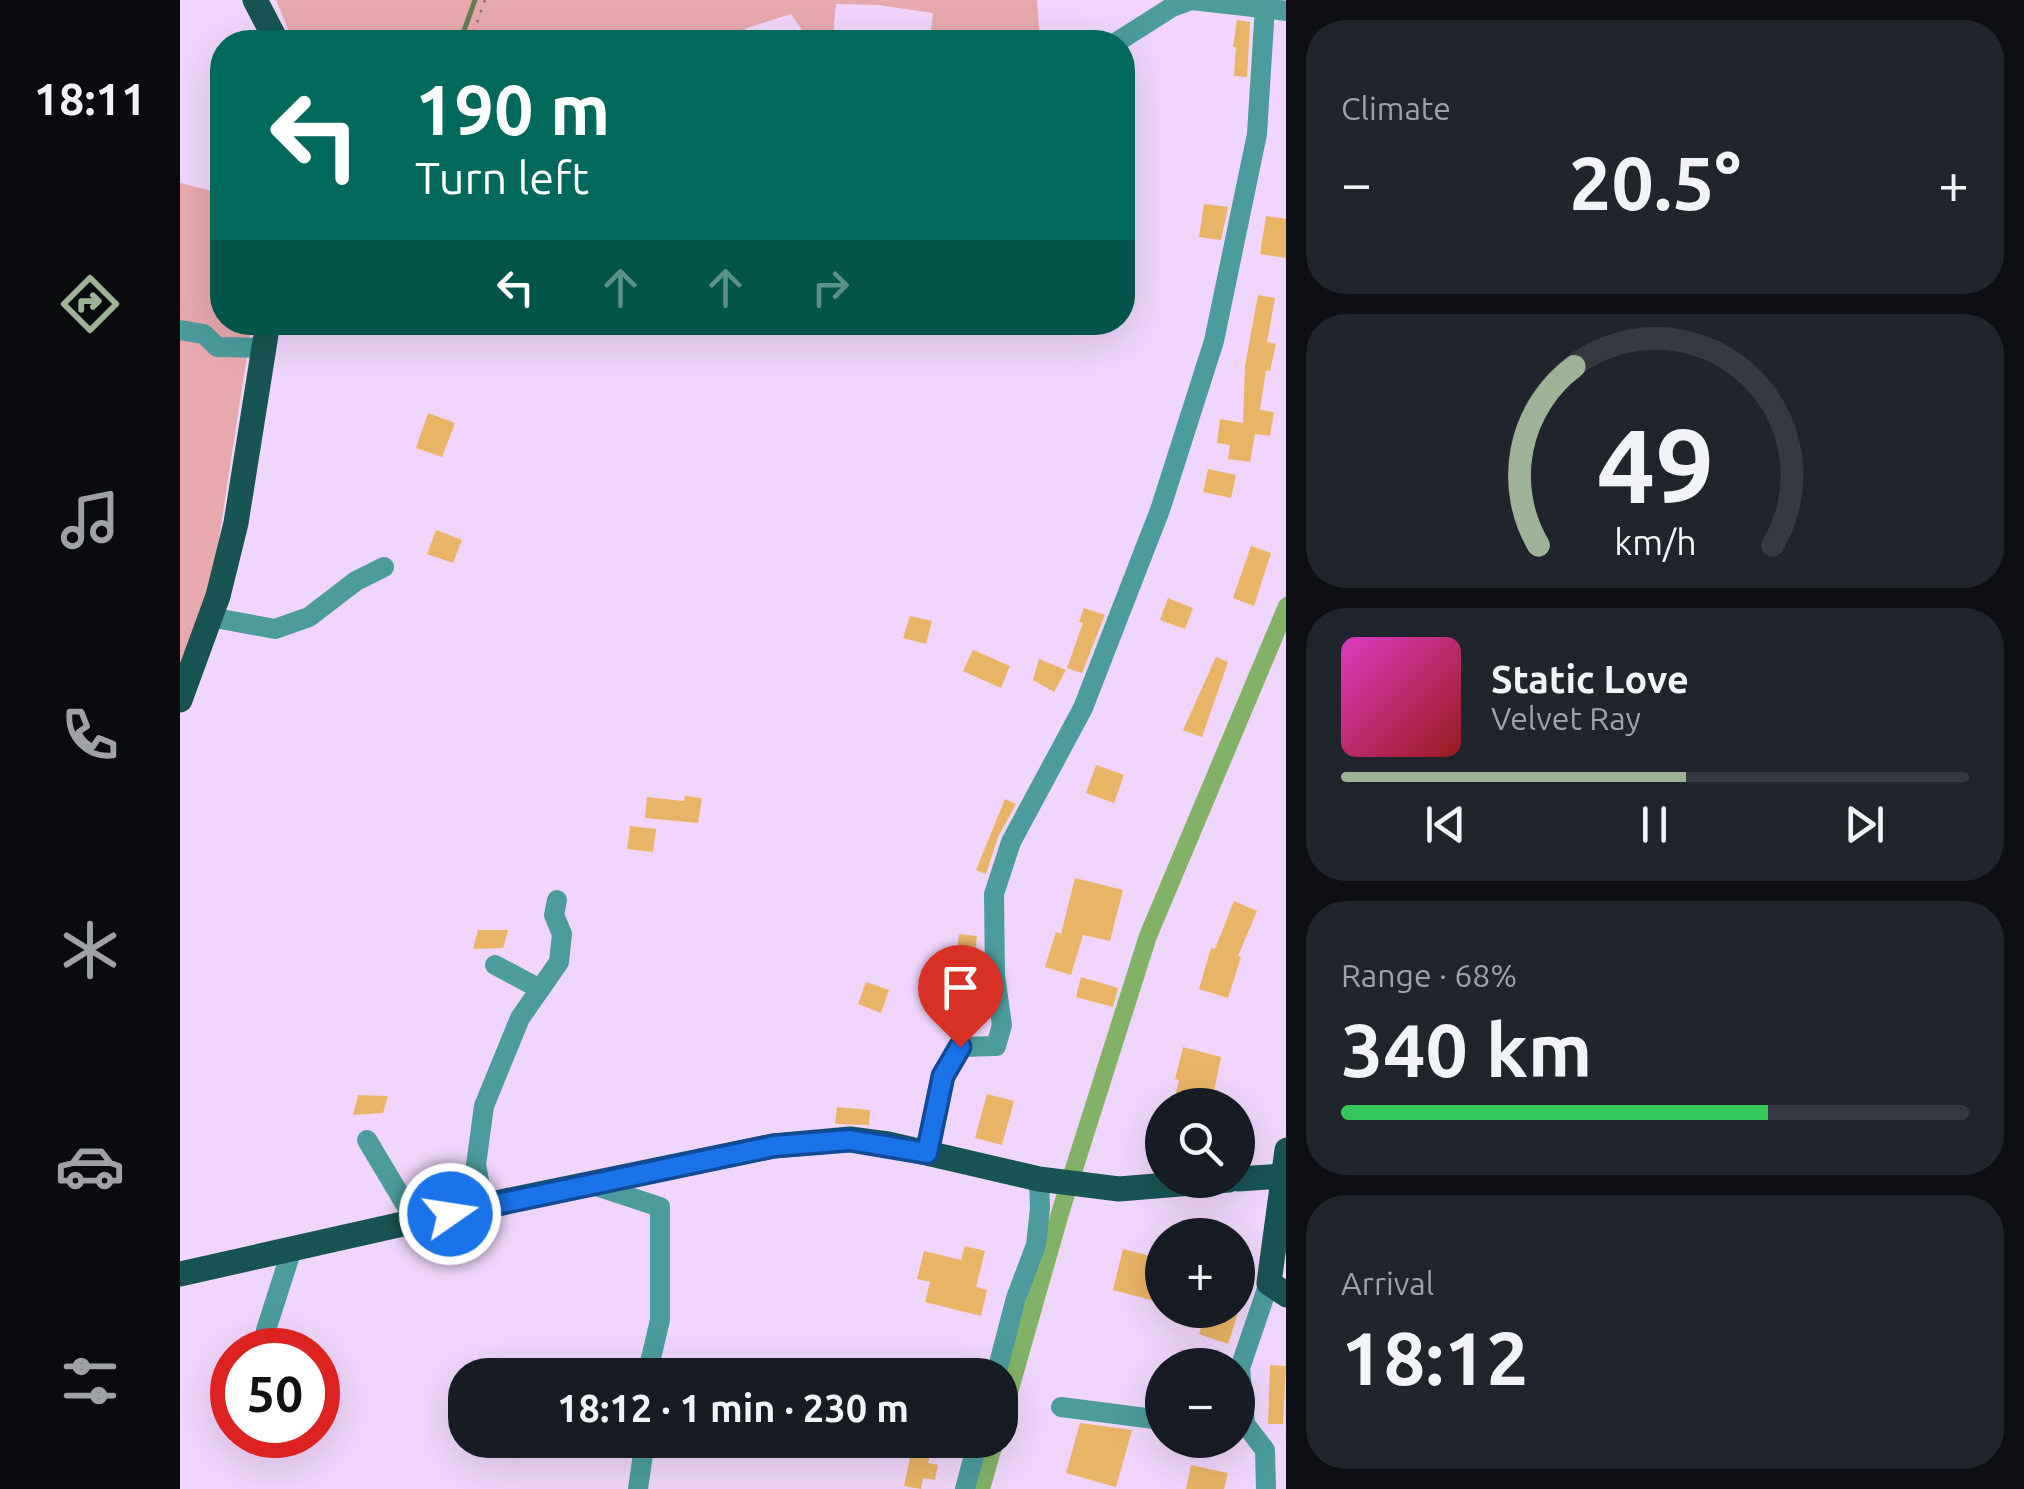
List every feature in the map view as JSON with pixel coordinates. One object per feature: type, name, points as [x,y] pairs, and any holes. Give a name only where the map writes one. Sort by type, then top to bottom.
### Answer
[{"type":"main road","points":[[255,0],[270,30]]},
{"type":"main road","points":[[180,700],[210,617],[236,523],[266,335]]},
{"type":"main road","points":[[180,1274],[484,1206],[792,1144],[850,1140],[1046,1180],[1119,1189],[1145,1187]]},
{"type":"main road","points":[[1255,1173],[1285,1163],[1278,1289]]},
{"type":"street","points":[[1135,30],[1191,0],[1286,12]]},
{"type":"street","points":[[927,1153],[943,1076],[960,1047],[996,1046],[1002,1025],[995,976],[994,894],[1011,842],[1083,708],[1160,510],[1214,341],[1257,134],[1265,7]]},
{"type":"street","points":[[180,330],[204,334],[224,348],[266,335]]},
{"type":"street","points":[[210,617],[275,630],[309,617],[356,580],[384,568]]},
{"type":"street","points":[[484,1206],[476,1165],[484,1106],[520,1018],[554,974],[562,952],[562,934],[554,915],[557,900]]},
{"type":"street","points":[[495,964],[540,989]]},
{"type":"street","points":[[368,1140],[416,1222]]},
{"type":"street","points":[[1000,1358],[1016,1298],[1036,1245],[1046,1180]]},
{"type":"street","points":[[590,1184],[660,1207],[660,1320],[651,1358]]},
{"type":"street","points":[[267,1328],[292,1249]]},
{"type":"street","points":[[1250,1348],[1278,1289]]},
{"type":"street","points":[[1061,1407],[1145,1418]]},
{"type":"street","points":[[1255,1439],[1265,1450],[1266,1489]]},
{"type":"street","points":[[638,1489],[642,1458]]},
{"type":"street","points":[[964,1489],[973,1458]]},
{"type":"path","points":[[475,30],[486,0]]},
{"type":"shaded area","points":[[276,0],[1037,0],[1039,30],[931,30],[933,13],[836,4],[833,30],[802,30],[791,14],[745,30],[288,30]]},
{"type":"shaded area","points":[[180,183],[210,190],[210,335],[250,335],[214,571],[180,668]]},
{"type":"building","points":[[1237,20],[1250,22],[1247,77],[1234,76]]},
{"type":"building","points":[[1204,204],[1228,207],[1221,240],[1199,237]]},
{"type":"building","points":[[1266,216],[1286,219],[1286,258],[1260,254]]},
{"type":"building","points":[[1258,295],[1275,298],[1267,342],[1276,344],[1270,371],[1266,370],[1260,410],[1274,412],[1270,436],[1255,434],[1250,462],[1228,459],[1230,445],[1217,443],[1220,419],[1243,423],[1245,366]]},
{"type":"building","points":[[428,413],[455,423],[442,457],[416,448]]},
{"type":"building","points":[[1208,469],[1236,475],[1231,498],[1203,492]]},
{"type":"building","points":[[436,530],[462,540],[453,563],[427,554]]},
{"type":"building","points":[[1251,546],[1271,553],[1254,606],[1233,598]]},
{"type":"building","points":[[1168,598],[1193,608],[1185,629],[1160,620]]},
{"type":"building","points":[[1084,608],[1105,615],[1082,673],[1067,668],[1083,623],[1079,622]]},
{"type":"building","points":[[910,616],[932,621],[926,644],[903,638]]},
{"type":"building","points":[[973,650],[1010,666],[1001,688],[963,671]]},
{"type":"building","points":[[1216,657],[1228,662],[1202,737],[1183,730]]},
{"type":"building","points":[[1039,659],[1066,670],[1054,692],[1033,680]]},
{"type":"building","points":[[1096,765],[1124,775],[1114,803],[1086,793]]},
{"type":"building","points":[[685,796],[702,798],[698,823],[645,818],[647,797],[684,801]]},
{"type":"building","points":[[1005,799],[1016,804],[998,837],[986,874],[976,870]]},
{"type":"building","points":[[630,826],[656,829],[653,852],[627,849]]},
{"type":"building","points":[[1075,878],[1123,890],[1110,941],[1083,935],[1071,975],[1045,967],[1056,932],[1061,934]]},
{"type":"building","points":[[1234,901],[1257,911],[1238,956],[1241,957],[1228,998],[1199,989],[1211,948],[1215,949]]},
{"type":"building","points":[[478,930],[508,930],[503,948],[473,949]]},
{"type":"building","points":[[959,934],[977,936],[973,971],[955,969]]},
{"type":"building","points":[[1081,977],[1118,988],[1113,1007],[1076,997]]},
{"type":"building","points":[[866,982],[889,990],[881,1013],[858,1004]]},
{"type":"building","points":[[1183,1047],[1221,1057],[1215,1088],[1177,1088],[1179,1080],[1175,1079]]},
{"type":"building","points":[[987,1094],[1014,1101],[1002,1145],[975,1138]]},
{"type":"building","points":[[358,1095],[388,1096],[383,1113],[353,1115]]},
{"type":"building","points":[[837,1107],[870,1110],[869,1125],[835,1124]]},
{"type":"building","points":[[965,1246],[985,1251],[976,1287],[987,1290],[981,1316],[925,1302],[930,1282],[917,1279],[924,1251],[961,1260]]},
{"type":"building","points":[[1123,1249],[1145,1255],[1145,1298],[1113,1290]]},
{"type":"building","points":[[1201,1328],[1233,1328],[1228,1344],[1199,1334]]},
{"type":"building","points":[[1270,1365],[1286,1366],[1283,1424],[1268,1424]]},
{"type":"building","points":[[1080,1423],[1132,1430],[1116,1487],[1066,1473]]},
{"type":"building","points":[[910,1458],[929,1458],[928,1463],[938,1465],[935,1480],[923,1478],[921,1489],[904,1486]]},
{"type":"building","points":[[1191,1465],[1228,1473],[1224,1489],[1186,1489]]},
{"type":"waterway","points":[[464,30],[475,0]]},
{"type":"waterway","points":[[1018,1361],[1061,1210],[1148,936],[1286,608]]},
{"type":"waterway","points":[[981,1489],[990,1458]]},
{"type":"route","points":[[450,1214],[774,1146],[850,1140],[927,1153],[943,1076],[960,1047]]}]
